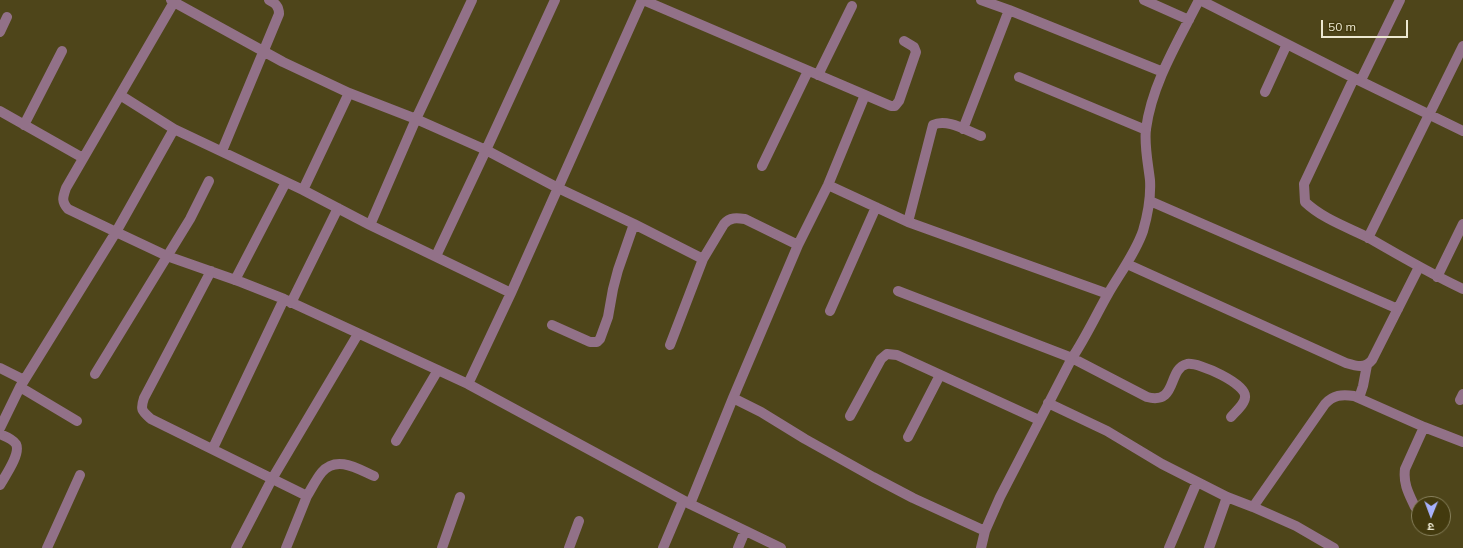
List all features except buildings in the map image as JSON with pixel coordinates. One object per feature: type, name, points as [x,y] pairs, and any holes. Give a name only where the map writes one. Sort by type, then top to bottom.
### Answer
[{"type":"street","points":[[703,259],[558,188],[486,150],[416,119],[349,93],[283,62],[173,0],[66,188],[62,198],[63,204],[68,209],[167,256],[211,271],[287,301],[468,384],[686,503],[781,548]]},
{"type":"street","points":[[222,151],[279,14],[277,5],[269,0]]},
{"type":"street","points":[[370,225],[416,119],[472,0]]},
{"type":"street","points":[[436,256],[554,0]]},
{"type":"street","points":[[468,384],[511,293],[643,0],[891,106],[894,106],[899,100],[916,52],[914,47],[904,41]]},
{"type":"street","points":[[980,0],[1163,72]]},
{"type":"street","points":[[1144,0],[1189,20]]},
{"type":"street","points":[[981,548],[985,531],[1000,496],[1072,358],[1083,341],[1108,294],[1127,264],[1143,231],[1150,201],[1146,130],[1149,114],[1163,72],[1199,0],[1463,131]]},
{"type":"street","points":[[1400,0],[1304,184],[1305,202],[1314,210],[1368,238],[1437,277],[1463,289]]},
{"type":"street","points":[[818,75],[852,6]]},
{"type":"street","points":[[962,129],[1008,10]]},
{"type":"street","points":[[0,32],[7,17]]},
{"type":"street","points":[[1265,92],[1287,44]]},
{"type":"street","points":[[1368,238],[1463,46]]},
{"type":"street","points":[[24,125],[62,51]]},
{"type":"street","points":[[762,166],[808,71]]},
{"type":"street","points":[[1019,77],[1146,130]]},
{"type":"street","points":[[303,190],[349,93]]},
{"type":"street","points":[[120,95],[174,129],[303,190],[370,225],[511,293]]},
{"type":"street","points":[[663,548],[686,503],[733,398],[798,245],[828,185],[865,95]]},
{"type":"street","points":[[0,111],[83,158]]},
{"type":"street","points":[[908,222],[933,125],[938,123],[946,123],[981,136]]},
{"type":"street","points":[[0,428],[22,383],[116,232],[174,129]]},
{"type":"street","points":[[95,374],[190,219],[209,181]]},
{"type":"street","points":[[235,280],[286,182]]},
{"type":"street","points":[[828,185],[908,222],[1108,294]]},
{"type":"street","points":[[1150,201],[1398,309]]},
{"type":"street","points":[[830,311],[876,207]]},
{"type":"street","points":[[213,448],[287,301],[338,208]]},
{"type":"street","points":[[670,345],[703,259],[727,220],[737,218],[745,219],[798,245]]},
{"type":"street","points":[[552,325],[590,342],[597,342],[600,339],[608,317],[612,289],[634,224]]},
{"type":"street","points":[[1437,277],[1463,224]]},
{"type":"street","points":[[1127,264],[1346,364],[1362,367],[1372,360],[1419,267]]},
{"type":"street","points":[[211,271],[144,398],[141,406],[143,412],[151,418],[307,496]]},
{"type":"street","points":[[898,291],[1072,358],[1147,397],[1155,399],[1167,394],[1179,370],[1183,366],[1189,364],[1200,366],[1235,382],[1244,391],[1246,397],[1244,402],[1231,417]]},
{"type":"street","points":[[236,548],[272,479],[358,334]]},
{"type":"street","points":[[850,416],[881,359],[887,354],[897,355],[1039,420]]},
{"type":"street","points":[[1359,398],[1363,386],[1366,365]]},
{"type":"street","points":[[0,368],[77,421]]},
{"type":"street","points":[[396,442],[438,370]]},
{"type":"street","points":[[908,437],[940,375]]},
{"type":"street","points":[[1253,507],[1324,404],[1331,397],[1347,395],[1359,398],[1424,427],[1463,442]]},
{"type":"street","points":[[733,398],[761,412],[805,439],[873,477],[913,498],[985,531]]},
{"type":"street","points":[[1048,403],[1106,431],[1162,464],[1197,482],[1227,497],[1296,526],[1334,548]]},
{"type":"street","points":[[1411,498],[1406,488],[1404,475],[1424,427]]},
{"type":"street","points":[[0,434],[16,444],[17,450],[16,457],[0,485]]},
{"type":"street","points":[[286,548],[307,496],[322,471],[331,465],[345,464],[374,476]]},
{"type":"street","points":[[47,548],[80,475]]},
{"type":"street","points":[[1169,548],[1197,482]]},
{"type":"street","points":[[442,548],[460,497]]},
{"type":"street","points":[[1209,548],[1227,497]]},
{"type":"street","points":[[569,548],[579,521]]},
{"type":"street","points":[[738,548],[745,531]]}]
